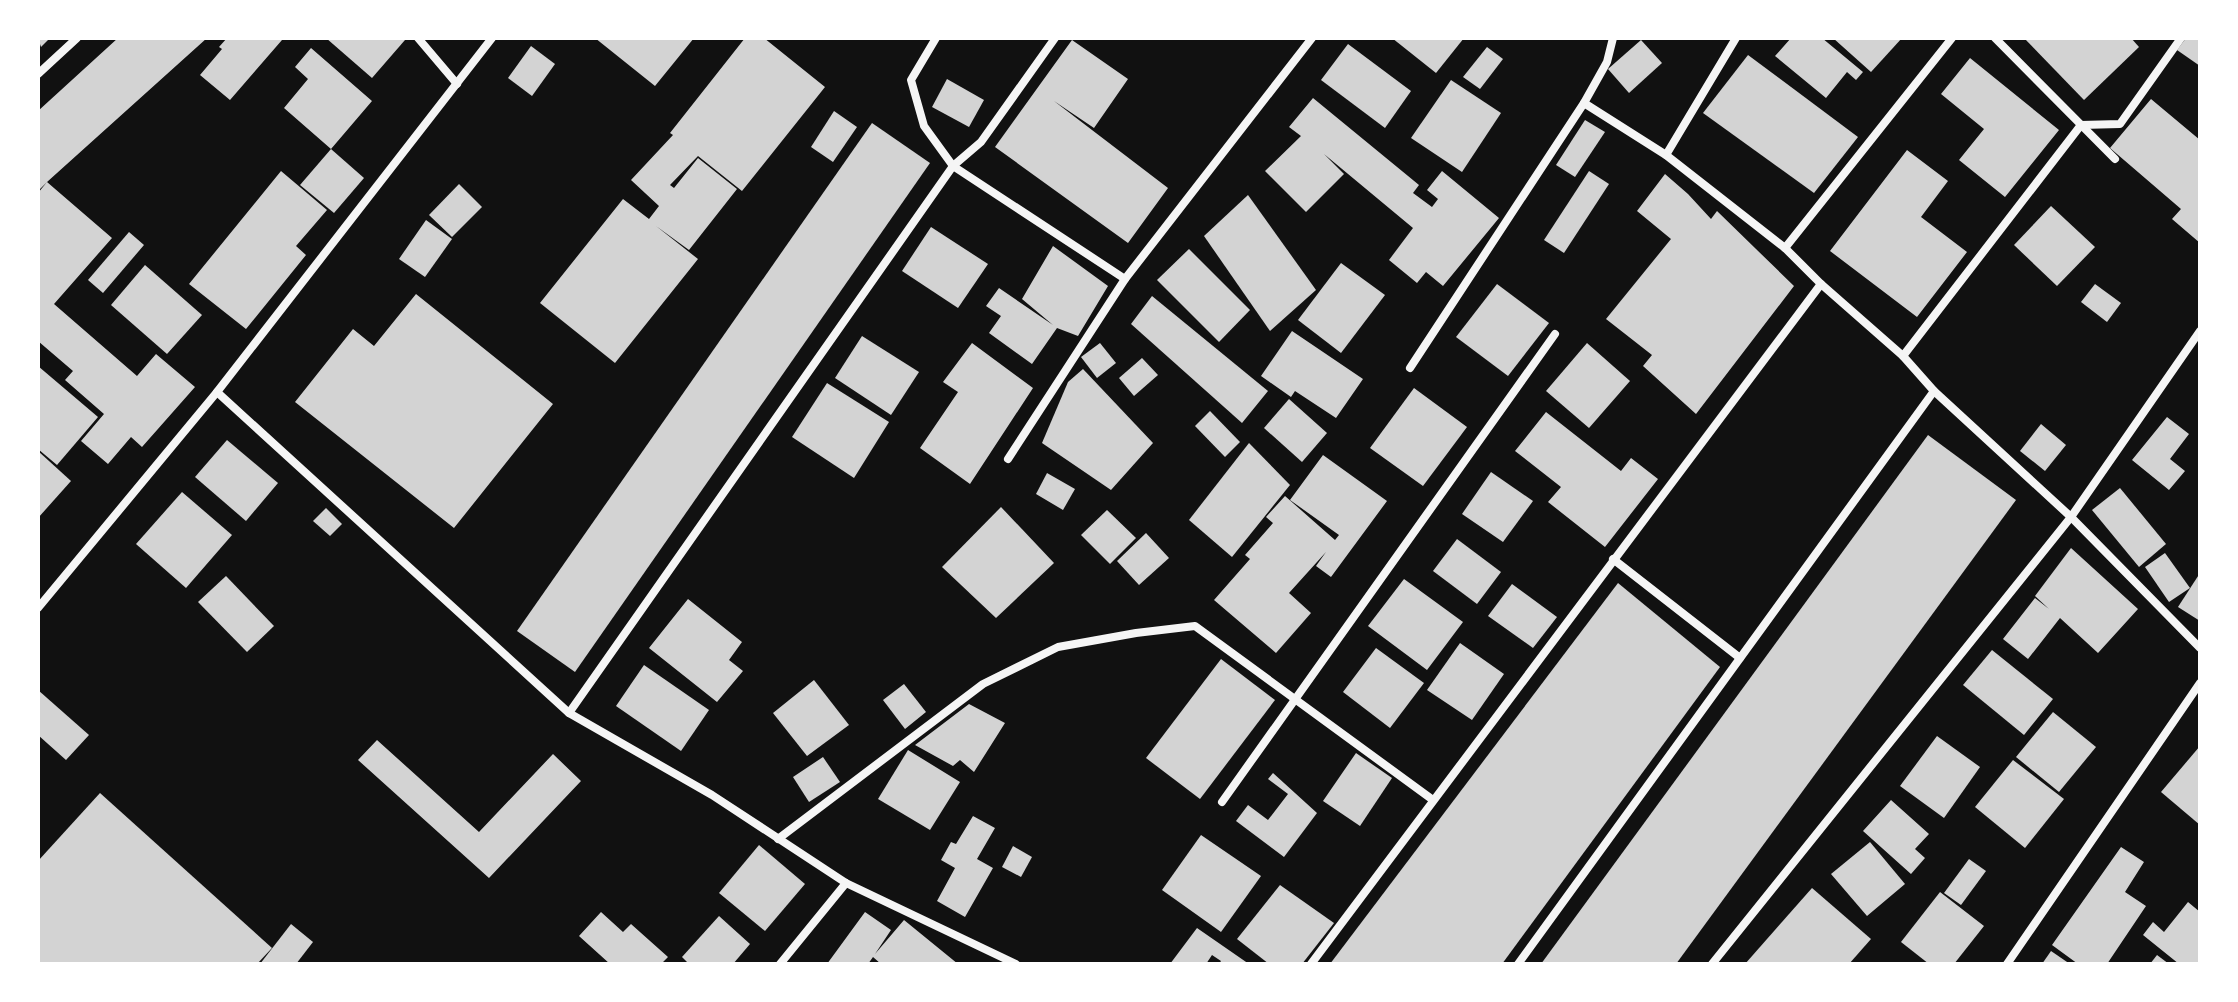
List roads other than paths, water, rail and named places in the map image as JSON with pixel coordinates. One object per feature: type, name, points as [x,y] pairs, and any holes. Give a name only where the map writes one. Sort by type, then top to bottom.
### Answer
[{"type":"street","points":[[38,74],[77,38]]},
{"type":"street","points":[[418,38],[457,84]]},
{"type":"street","points":[[38,608],[217,392],[492,38]]},
{"type":"street","points":[[936,38],[911,80],[924,126],[953,166],[1125,279]]},
{"type":"street","points":[[569,713],[953,166],[981,142],[1055,38]]},
{"type":"street","points":[[1008,459],[1125,279],[1312,38]]},
{"type":"street","points":[[1410,368],[1584,103],[1607,62],[1613,38]]},
{"type":"street","points":[[1666,155],[1736,38]]},
{"type":"street","points":[[1785,248],[1952,38]]},
{"type":"street","points":[[1995,38],[2115,159]]},
{"type":"street","points":[[2081,125],[2120,124],[2181,38]]},
{"type":"street","points":[[1584,103],[1666,155],[1785,248],[2071,517],[2200,648]]},
{"type":"street","points":[[1903,356],[2081,125]]},
{"type":"street","points":[[1311,964],[1821,284]]},
{"type":"street","points":[[1712,964],[2071,517],[2200,331]]},
{"type":"street","points":[[1222,802],[1555,334]]},
{"type":"street","points":[[1518,964],[1934,391]]},
{"type":"street","points":[[217,392],[569,713],[712,795],[846,883],[1016,964]]},
{"type":"street","points":[[1613,559],[1740,658]]},
{"type":"street","points":[[778,839],[983,684],[1058,647],[1195,626],[1433,800]]},
{"type":"street","points":[[2007,964],[2200,683]]},
{"type":"street","points":[[780,964],[846,883]]}]
